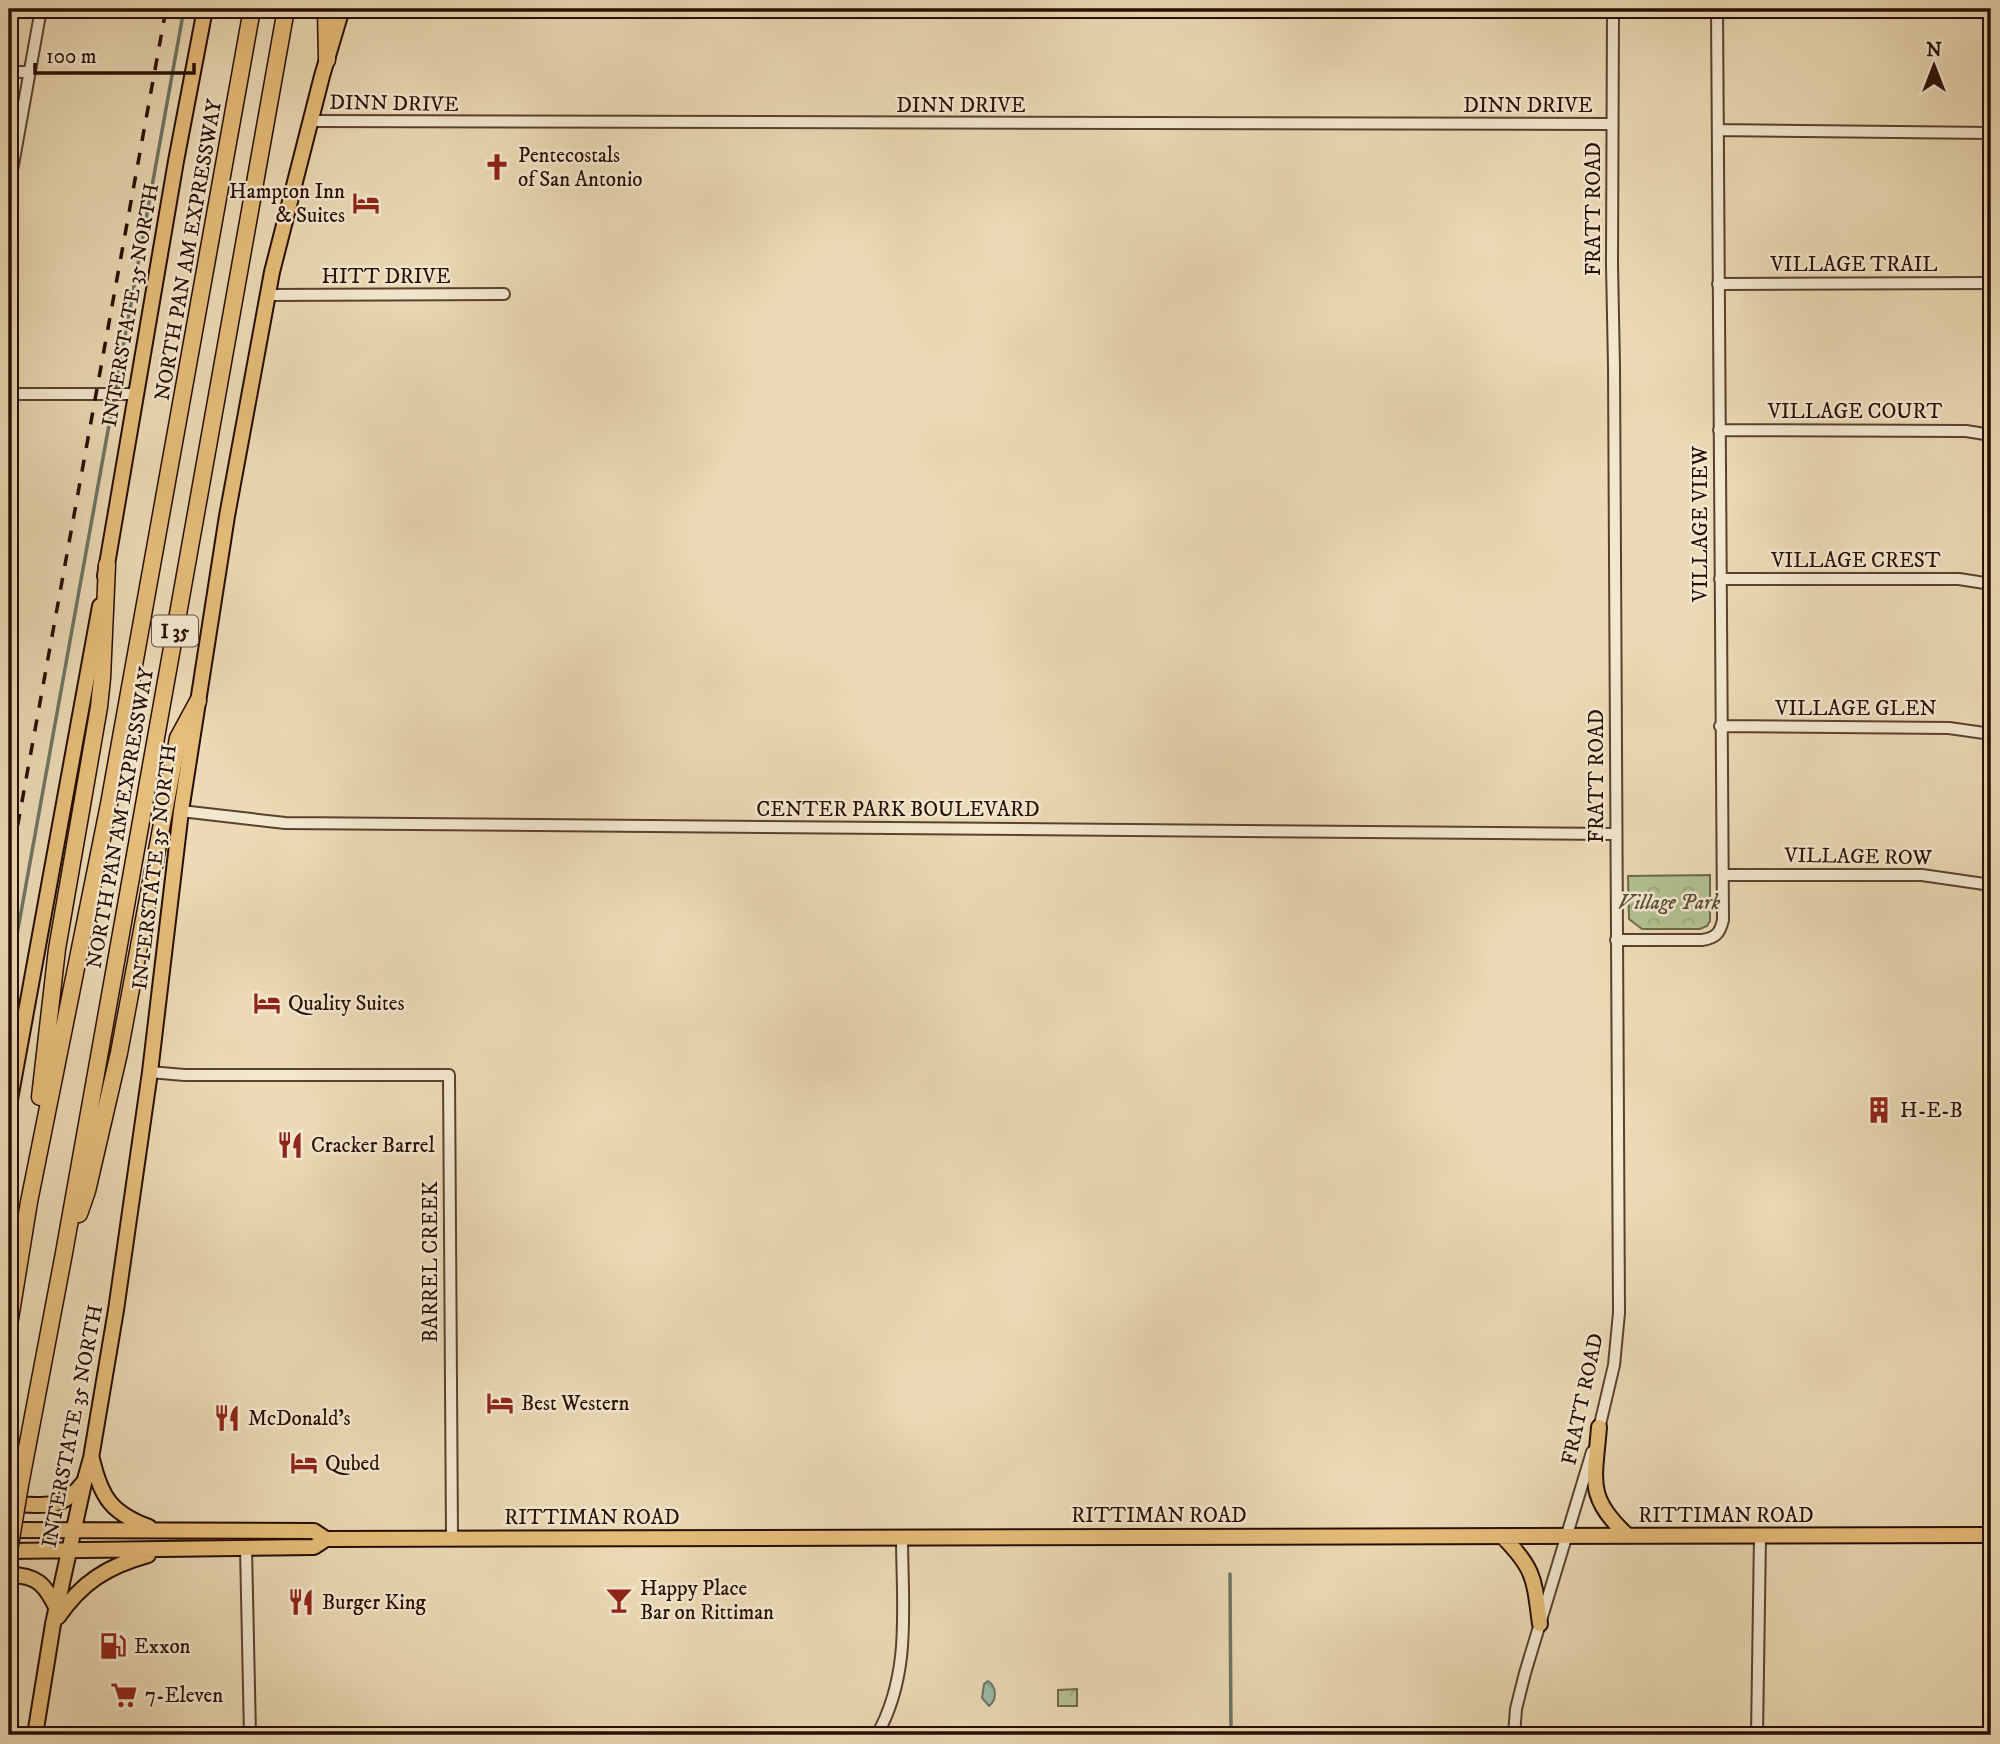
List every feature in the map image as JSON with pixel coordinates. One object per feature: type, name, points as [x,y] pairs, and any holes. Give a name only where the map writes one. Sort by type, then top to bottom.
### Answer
[{"type":"highway","name":"NORTH PAN AM EXPRESSWAY","points":[[9,1325],[29,1202],[109,804],[252,9]]},
{"type":"highway","name":"NORTH PAN AM EXPRESSWAY","points":[[9,1551],[286,9]]},
{"type":"highway","points":[[326,9],[327,60]]},
{"type":"highway","points":[[29,1202],[57,949],[100,697],[107,565]]},
{"type":"highway","points":[[64,1252],[87,1191],[119,1053],[178,738],[198,701]]},
{"type":"main road","name":"INTERSTATE 35 NORTH","points":[[9,1105],[205,9]]},
{"type":"main road","name":"INTERSTATE 35 NORTH","points":[[35,1735],[53,1624],[91,1458],[116,1310],[150,1072],[181,811],[227,516],[272,272],[342,9]]},
{"type":"main road","points":[[1599,1427],[1595,1482],[1597,1499],[1613,1522],[1629,1536]]},
{"type":"main road","points":[[91,1458],[99,1486],[106,1499],[132,1521],[160,1531]]},
{"type":"main road","points":[[9,1504],[53,1505],[74,1496],[84,1483]]},
{"type":"main road","name":"RITTIMAN ROAD","points":[[9,1530],[314,1531],[326,1539]]},
{"type":"main road","name":"RITTIMAN ROAD","points":[[9,1551],[314,1547],[326,1539],[1991,1535]]},
{"type":"main road","points":[[1502,1536],[1524,1558],[1529,1567],[1540,1624]]},
{"type":"main road","points":[[53,1624],[75,1596],[110,1567],[171,1549]]},
{"type":"main road","points":[[9,1574],[34,1578],[48,1589],[57,1609]]},
{"type":"street","points":[[9,187],[41,9]]},
{"type":"street","name":"FRATT ROAD","points":[[1514,1734],[1516,1709],[1525,1673],[1599,1427],[1614,1365],[1619,1312],[1613,9]]},
{"type":"street","name":"VILLAGE VIEW","points":[[1616,940],[1702,940],[1715,937],[1721,932],[1723,920],[1717,9]]},
{"type":"street","points":[[9,72],[29,72]]},
{"type":"street","name":"DINN DRIVE","points":[[311,121],[1612,124]]},
{"type":"street","points":[[1718,131],[1991,133]]},
{"type":"street","name":"VILLAGE TRAIL","points":[[1718,284],[1991,284]]},
{"type":"street","name":"HITT DRIVE","points":[[268,295],[504,295]]},
{"type":"street","points":[[9,394],[136,394]]},
{"type":"street","name":"VILLAGE COURT","points":[[1719,430],[1966,431],[1991,435]]},
{"type":"street","name":"VILLAGE CREST","points":[[1720,579],[1959,579],[1991,584]]},
{"type":"street","name":"VILLAGE GLEN","points":[[1720,726],[1949,728],[1991,734]]},
{"type":"street","name":"CENTER PARK BOULEVARD","points":[[181,811],[285,823],[1615,834]]},
{"type":"street","name":"VILLAGE ROW","points":[[1723,875],[1922,875],[1991,885]]},
{"type":"street","name":"BARREL CREEK","points":[[150,1072],[184,1075],[449,1074],[452,1538]]},
{"type":"street","points":[[877,1735],[893,1703],[902,1662],[902,1536]]},
{"type":"street","points":[[1757,1735],[1760,1536]]},
{"type":"street","points":[[246,1548],[250,1735]]},
{"type":"street","points":[[1514,1734],[1581,1735]]},
{"type":"green space","name":"Village Park","points":[[1710,875],[1710,921],[1707,926],[1700,929],[1642,929],[1629,919],[1628,876]]},
{"type":"green space","points":[[1077,1689],[1077,1706],[1058,1706],[1058,1690]]},
{"type":"water","points":[[988,1681],[995,1694],[989,1706],[982,1698],[984,1684]]},
{"type":"waterway","points":[[9,979],[184,9]]},
{"type":"waterway","points":[[1230,1574],[1231,1735]]},
{"type":"railway","points":[[9,873],[166,9]]},
{"type":"place","name":"Pentecostals of San Antonio","points":[[497,167]]},
{"type":"place","name":"Hampton Inn & Suites","points":[[366,203]]},
{"type":"place","name":"Quality Suites","points":[[267,1003]]},
{"type":"place","name":"H-E-B","points":[[1879,1110]]},
{"type":"place","name":"Cracker Barrel","points":[[290,1145]]},
{"type":"place","name":"Best Western","points":[[500,1403]]},
{"type":"place","name":"McDonald's","points":[[227,1418]]},
{"type":"place","name":"Qubed","points":[[304,1463]]},
{"type":"place","name":"Happy Place Bar on Rittiman","points":[[619,1600]]},
{"type":"place","name":"Burger King","points":[[301,1602]]},
{"type":"place","name":"Exxon","points":[[113,1646]]},
{"type":"place","name":"7-Eleven","points":[[124,1695]]}]
